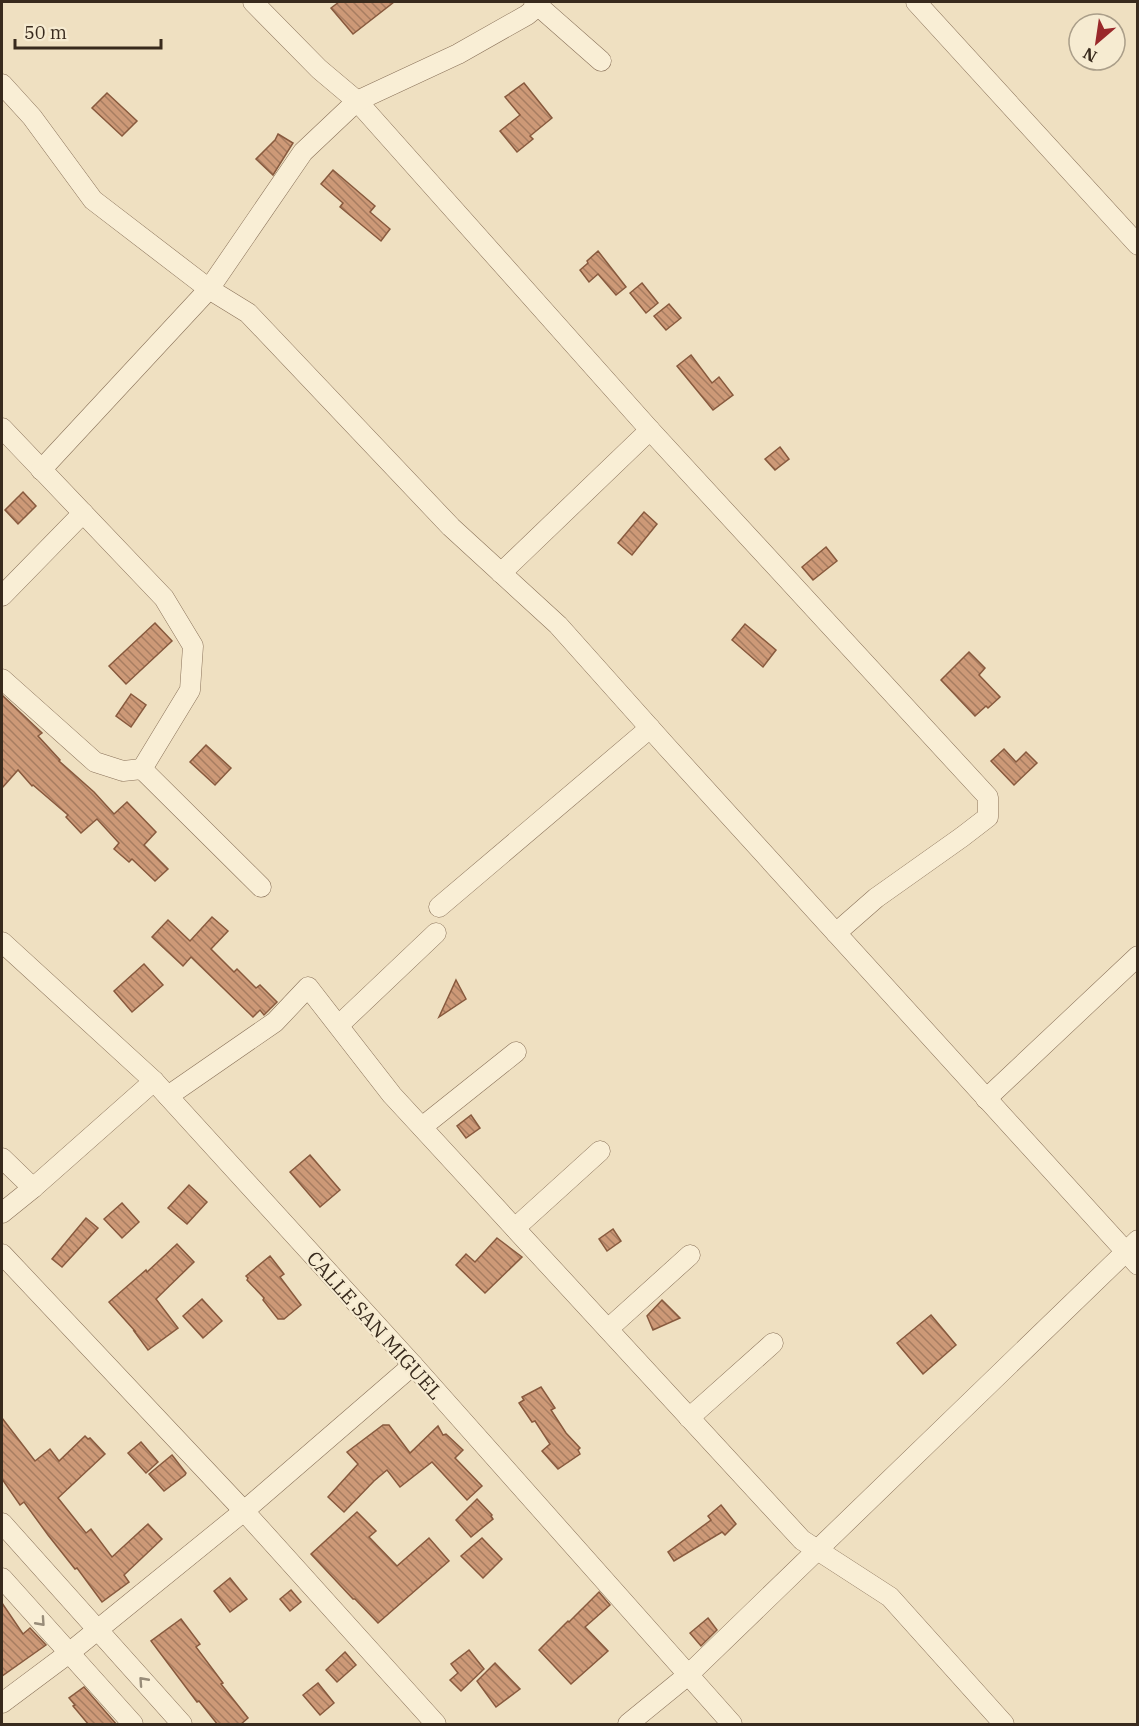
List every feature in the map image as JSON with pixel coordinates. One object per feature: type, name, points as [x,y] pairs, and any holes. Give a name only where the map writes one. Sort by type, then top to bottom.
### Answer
[{"type":"street","points":[[253,2],[319,69],[357,101],[650,430],[987,797],[988,817],[876,898],[836,933]]},
{"type":"street","points":[[916,2],[1137,245]]},
{"type":"street","points":[[41,470],[209,289],[303,152],[357,101],[458,54],[527,15],[536,4],[601,61]]},
{"type":"street","points":[[2,84],[32,117],[93,201],[209,289],[248,313],[451,527],[558,625],[986,1099],[1133,1252],[816,1550],[688,1675],[628,1725]]},
{"type":"street","points":[[2,428],[164,598],[193,646],[190,690],[142,769]]},
{"type":"street","points":[[501,573],[650,430]]},
{"type":"street","points":[[2,596],[83,513]]},
{"type":"street","points":[[2,679],[95,762],[123,771],[142,769]]},
{"type":"street","points":[[439,907],[650,728]]},
{"type":"street","points":[[142,769],[261,886]]},
{"type":"street","points":[[339,1025],[436,933]]},
{"type":"street","name":"CALLE SAN MIGUEL","points":[[2,942],[168,1096],[413,1365],[732,1725]]},
{"type":"street","points":[[986,1099],[1137,956]]},
{"type":"street","points":[[168,1096],[276,1022],[308,987],[392,1095],[802,1540],[890,1597],[1005,1725]]},
{"type":"street","points":[[422,1127],[516,1052]]},
{"type":"street","points":[[2,1213],[154,1081]]},
{"type":"street","points":[[515,1228],[600,1151]]},
{"type":"street","points":[[2,1158],[33,1188]]},
{"type":"street","points":[[2,1254],[244,1511],[436,1725]]},
{"type":"street","points":[[608,1329],[690,1255]]},
{"type":"street","points":[[689,1418],[773,1343]]},
{"type":"street","points":[[2,1703],[69,1653],[244,1511],[413,1365]]},
{"type":"street","points":[[2,1523],[182,1725]]},
{"type":"street","points":[[2,1578],[133,1725]]},
{"type":"building","points":[[339,2],[394,2],[353,34],[331,8]]},
{"type":"building","points":[[524,83],[552,118],[530,136],[533,139],[517,152],[500,131],[520,115],[505,97]]},
{"type":"building","points":[[107,93],[137,121],[122,136],[92,108]]},
{"type":"building","points":[[278,134],[293,143],[273,175],[256,159]]},
{"type":"building","points":[[333,170],[375,206],[370,212],[390,229],[381,241],[340,207],[343,203],[321,184]]},
{"type":"building","points":[[598,251],[626,287],[616,295],[598,274],[589,282],[580,270]]},
{"type":"building","points":[[642,283],[658,303],[646,313],[630,293]]},
{"type":"building","points":[[669,304],[681,318],[666,330],[654,316]]},
{"type":"building","points":[[691,355],[712,383],[719,377],[733,395],[713,410],[677,366]]},
{"type":"building","points":[[780,447],[789,459],[775,470],[765,459]]},
{"type":"building","points":[[23,492],[36,506],[18,524],[5,510]]},
{"type":"building","points":[[644,512],[657,524],[632,555],[618,543]]},
{"type":"building","points":[[826,547],[837,561],[813,580],[802,567]]},
{"type":"building","points":[[155,623],[172,641],[126,684],[109,666]]},
{"type":"building","points":[[745,624],[776,650],[763,667],[732,640]]},
{"type":"building","points":[[969,652],[985,668],[979,675],[1000,697],[975,716],[941,680]]},
{"type":"building","points":[[131,694],[146,705],[131,727],[116,716]]},
{"type":"building","points":[[2,695],[42,733],[38,736],[59,761],[94,792],[114,814],[127,802],[156,832],[144,845],[168,869],[155,881],[132,859],[129,862],[114,849],[119,843],[97,819],[81,833],[66,817],[68,815],[32,786],[18,770],[2,788]]},
{"type":"building","points":[[206,745],[231,768],[215,785],[190,762]]},
{"type":"building","points":[[1004,749],[1016,762],[1026,752],[1037,763],[1014,785],[991,761]]},
{"type":"building","points":[[212,917],[228,931],[211,949],[234,972],[237,969],[256,988],[260,985],[277,1002],[264,1015],[260,1010],[253,1017],[191,957],[183,966],[152,937],[168,920],[190,941]]},
{"type":"building","points":[[144,964],[163,985],[132,1012],[114,991]]},
{"type":"building","points":[[456,980],[466,999],[439,1017]]},
{"type":"building","points":[[471,1115],[480,1128],[466,1138],[457,1126]]},
{"type":"building","points":[[310,1155],[340,1190],[320,1207],[290,1172]]},
{"type":"building","points":[[189,1185],[207,1202],[187,1224],[168,1208]]},
{"type":"building","points":[[122,1203],[139,1222],[122,1238],[104,1219]]},
{"type":"building","points":[[86,1218],[98,1228],[62,1267],[52,1259]]},
{"type":"building","points":[[613,1229],[621,1241],[607,1251],[599,1239]]},
{"type":"building","points":[[497,1238],[522,1257],[485,1293],[456,1265],[466,1254],[475,1262]]},
{"type":"building","points":[[177,1244],[194,1262],[156,1299],[178,1328],[148,1350],[135,1331],[109,1302],[146,1270],[147,1272]]},
{"type":"building","points":[[270,1256],[284,1274],[280,1277],[301,1305],[284,1319],[278,1319],[246,1276]]},
{"type":"building","points":[[202,1299],[222,1321],[203,1338],[183,1316]]},
{"type":"building","points":[[662,1300],[680,1318],[653,1330],[647,1316]]},
{"type":"building","points":[[931,1315],[956,1345],[923,1374],[897,1343]]},
{"type":"building","points":[[541,1387],[555,1408],[551,1410],[566,1433],[580,1448],[578,1450],[580,1454],[558,1469],[542,1451],[550,1444],[535,1421],[532,1422],[519,1403],[524,1400],[522,1397]]},
{"type":"building","points":[[2,1418],[35,1461],[50,1449],[59,1461],[85,1436],[90,1438],[105,1454],[58,1498],[86,1533],[91,1529],[112,1557],[148,1524],[162,1539],[124,1575],[129,1582],[102,1602],[24,1502],[20,1505],[2,1479]]},
{"type":"building","points":[[383,1425],[389,1425],[410,1453],[438,1426],[443,1435],[446,1434],[463,1450],[455,1458],[482,1486],[467,1500],[432,1462],[400,1487],[387,1470],[344,1512],[328,1497],[358,1464],[347,1452]]},
{"type":"building","points":[[141,1442],[158,1462],[146,1473],[128,1453]]},
{"type":"building","points":[[172,1455],[186,1473],[164,1491],[149,1474]]},
{"type":"building","points":[[477,1499],[493,1519],[471,1537],[456,1520]]},
{"type":"building","points":[[721,1505],[736,1524],[725,1535],[722,1532],[674,1561],[668,1552],[711,1520],[708,1516]]},
{"type":"building","points":[[357,1512],[376,1531],[369,1537],[397,1566],[429,1538],[449,1561],[378,1623],[311,1554]]},
{"type":"building","points":[[482,1538],[502,1559],[483,1578],[461,1556]]},
{"type":"building","points":[[230,1578],[247,1599],[230,1612],[214,1591]]},
{"type":"building","points":[[291,1590],[301,1602],[290,1611],[280,1599]]},
{"type":"building","points":[[599,1592],[610,1605],[585,1627],[608,1651],[571,1684],[539,1650]]},
{"type":"building","points":[[2,1603],[23,1634],[30,1628],[46,1645],[2,1676]]},
{"type":"building","points":[[708,1618],[717,1630],[701,1646],[690,1633]]},
{"type":"building","points":[[181,1619],[200,1644],[196,1647],[223,1683],[221,1684],[248,1718],[240,1725],[218,1725],[199,1701],[197,1702],[151,1641]]},
{"type":"building","points":[[469,1650],[484,1669],[461,1691],[450,1680],[458,1673],[451,1664]]},
{"type":"building","points":[[345,1652],[356,1665],[337,1682],[326,1670]]},
{"type":"building","points":[[495,1663],[520,1689],[496,1707],[477,1681]]},
{"type":"building","points":[[318,1683],[334,1703],[320,1715],[303,1695]]},
{"type":"building","points":[[84,1687],[117,1725],[89,1725],[69,1698]]}]
